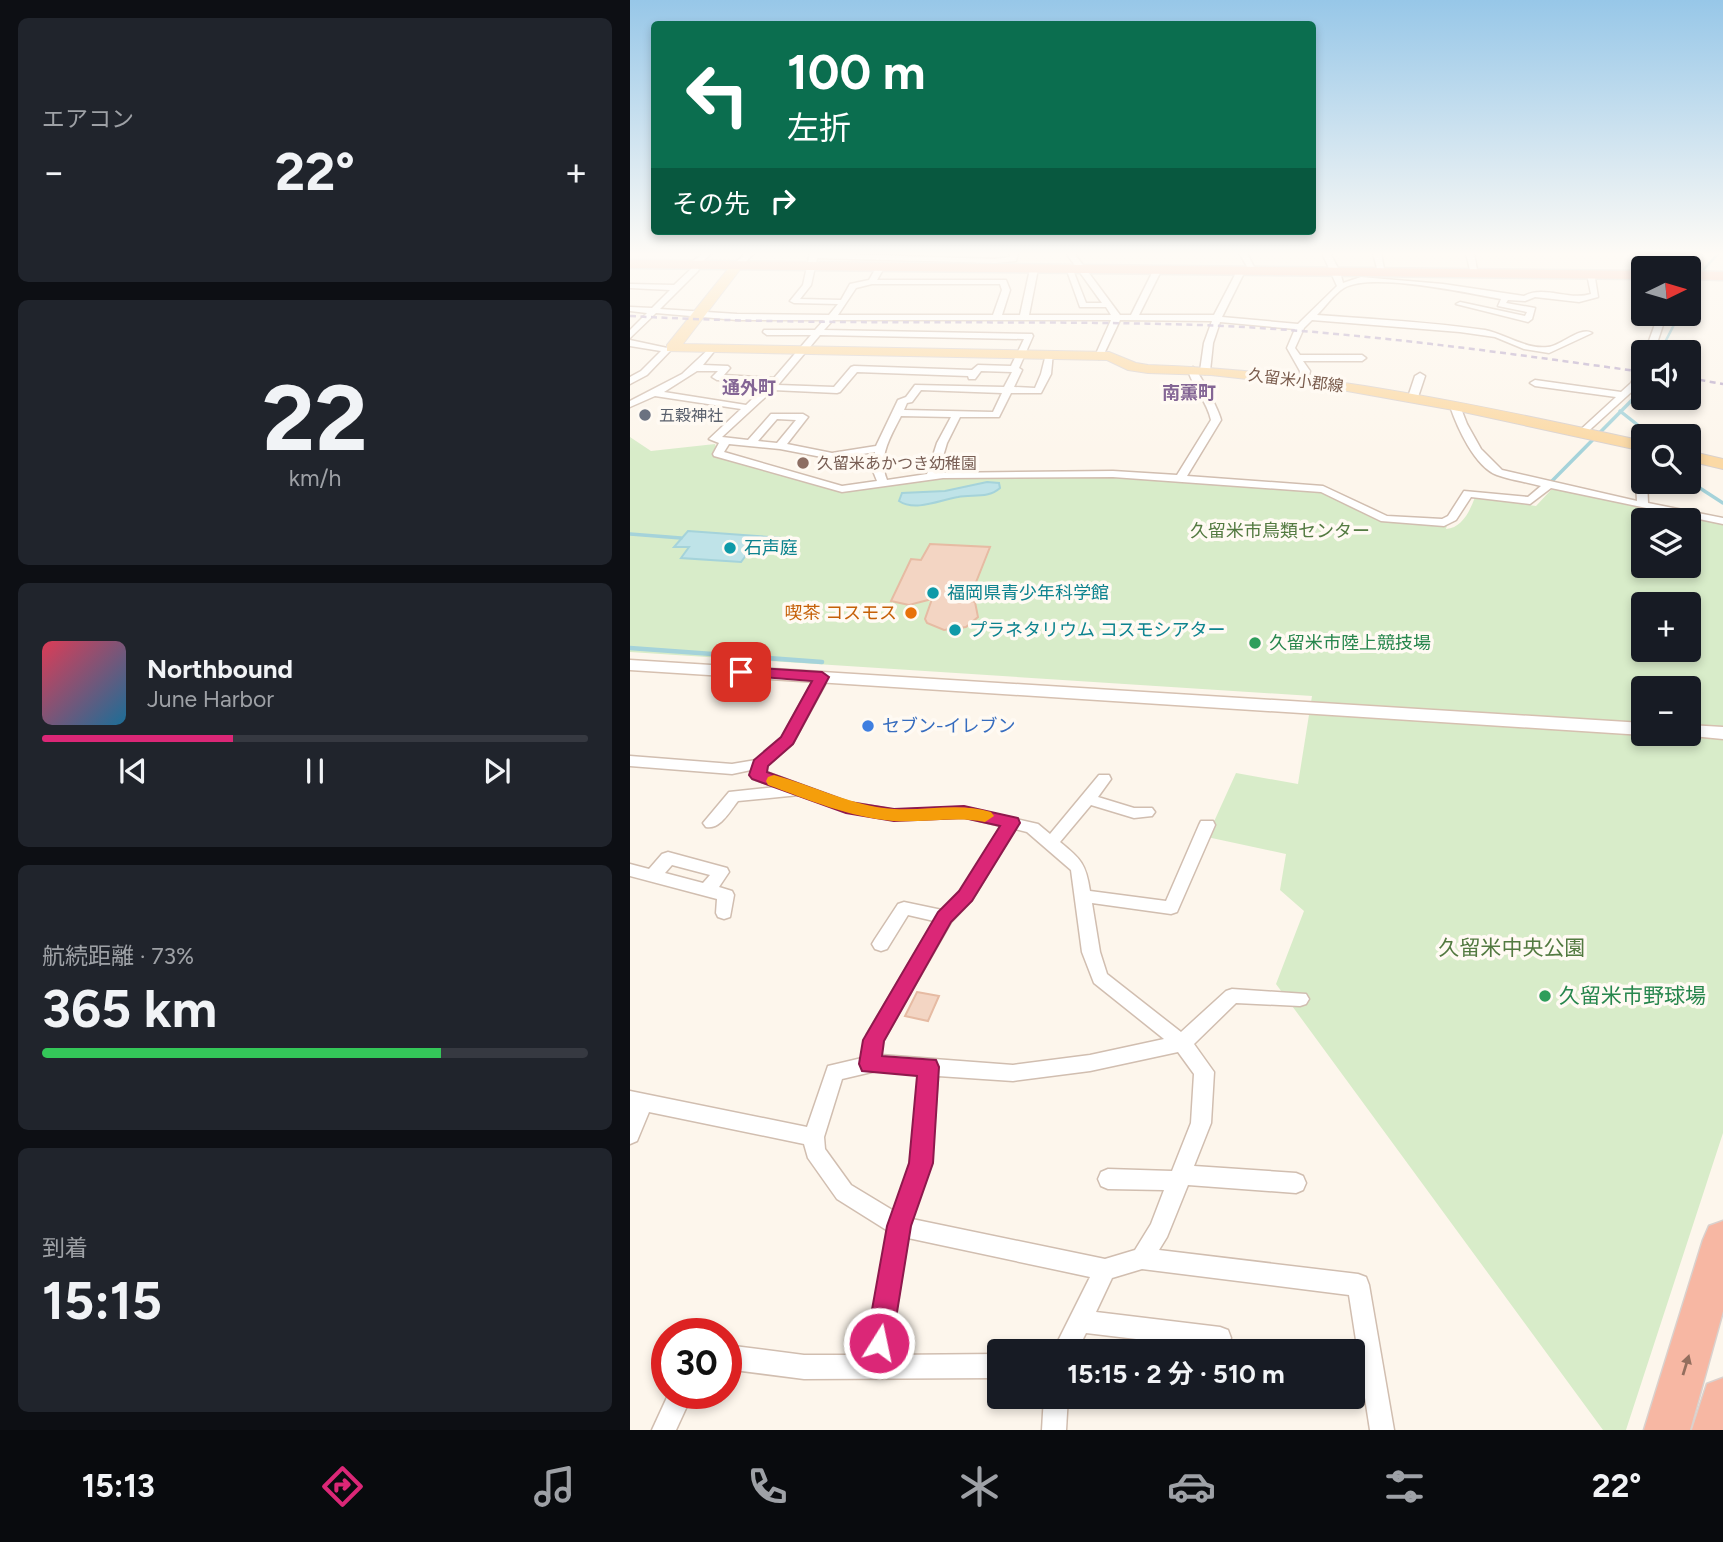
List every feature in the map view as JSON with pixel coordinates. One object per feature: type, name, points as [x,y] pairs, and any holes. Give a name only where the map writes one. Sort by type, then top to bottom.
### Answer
[{"type":"highway","points":[[1667,1430],[1723,1240]]},
{"type":"highway","points":[[1715,1430],[1723,1401]]},
{"type":"main road","points":[[670,349],[694,320]]},
{"type":"main road","name":"久留米小郡線","points":[[670,349],[1099,356],[1117,358],[1133,367],[1303,381],[1413,397],[1631,444]]},
{"type":"main road","points":[[1701,459],[1723,464]]},
{"type":"street","points":[[630,335],[645,320]]},
{"type":"street","points":[[829,320],[774,384],[714,439],[780,446],[832,456],[880,448]]},
{"type":"street","points":[[987,353],[998,320]]},
{"type":"street","points":[[1099,356],[1116,320]]},
{"type":"street","points":[[1180,479],[1216,419],[1213,409],[1197,386],[1210,332],[1216,320]]},
{"type":"street","points":[[1233,320],[1300,327]]},
{"type":"street","points":[[1303,381],[1305,371],[1291,348],[1300,327],[1307,320]]},
{"type":"street","points":[[1344,320],[1460,329],[1497,335],[1527,347],[1549,350],[1588,333]]},
{"type":"street","points":[[1460,329],[1466,320]]},
{"type":"street","points":[[766,332],[1029,336],[996,415],[898,413]]},
{"type":"street","points":[[630,343],[670,349]]},
{"type":"street","points":[[630,381],[644,373],[670,349]]},
{"type":"street","points":[[630,404],[675,385],[696,368],[712,349]]},
{"type":"street","points":[[883,484],[878,471],[880,448],[903,400],[909,401],[918,387],[1038,391],[1046,374],[1050,354]]},
{"type":"street","points":[[1298,358],[1362,358]]},
{"type":"street","points":[[696,368],[724,369],[717,377],[837,390],[854,369],[975,373]]},
{"type":"street","points":[[965,389],[978,368],[1014,369]]},
{"type":"street","points":[[1413,397],[1420,376]]},
{"type":"street","points":[[1535,383],[1624,395]]},
{"type":"street","points":[[1583,433],[1631,388]]},
{"type":"street","points":[[656,393],[750,408]]},
{"type":"street","points":[[1455,405],[1465,429],[1487,463],[1498,472],[1723,521]]},
{"type":"street","points":[[751,443],[774,416],[803,417],[780,446]]},
{"type":"street","points":[[932,475],[942,443],[956,416]]},
{"type":"street","points":[[726,440],[718,454],[835,488],[850,489],[932,475],[1113,474],[1323,489],[1385,519],[1444,523],[1452,518],[1468,493],[1530,501],[1548,485]]},
{"type":"street","points":[[1643,494],[1643,505]]},
{"type":"street","points":[[630,665],[1631,728]]},
{"type":"street","points":[[631,763],[732,769],[760,764],[788,740],[822,677]]},
{"type":"street","points":[[1701,732],[1723,733]]},
{"type":"street","points":[[760,764],[758,775],[846,807],[894,815],[964,812],[1032,828],[1074,862],[1079,870],[1091,952],[1100,978],[1182,1043],[1204,1072],[1201,1123],[1159,1230],[1142,1258]]},
{"type":"street","points":[[1051,843],[1104,779]]},
{"type":"street","points":[[711,823],[734,796],[802,791]]},
{"type":"street","points":[[1087,799],[1134,813],[1147,812]]},
{"type":"street","points":[[870,1064],[874,1040],[945,917],[965,896],[1011,823]]},
{"type":"street","points":[[1083,896],[1171,908],[1207,825]]},
{"type":"street","points":[[630,870],[726,895],[724,913]]},
{"type":"street","points":[[881,944],[904,908],[945,917]]},
{"type":"street","points":[[1300,999],[1231,996],[1182,1043],[1090,1063],[1013,1073],[870,1064],[835,1072],[814,1137],[815,1152],[844,1192],[899,1226],[1105,1270],[1142,1258],[1358,1285],[1382,1430]]},
{"type":"street","points":[[876,1366],[899,1226],[921,1163],[929,1067]]},
{"type":"street","points":[[630,1135],[636,1101],[814,1137]]},
{"type":"street","points":[[1108,1179],[1180,1178],[1296,1183]]},
{"type":"street","points":[[1071,1339],[1105,1270]]},
{"type":"street","points":[[1080,1321],[1220,1338]]},
{"type":"street","points":[[742,1359],[804,1367],[987,1366]]},
{"type":"street","points":[[664,1430],[674,1409]]},
{"type":"street","points":[[1054,1430],[1055,1409]]},
{"type":"green space","name":"久留米中央公園","points":[[630,437],[651,451],[715,444],[718,454],[831,489],[849,491],[936,477],[1164,479],[1316,491],[1335,497],[1370,517],[1386,521],[1447,525],[1446,529],[1461,522],[1475,497],[1536,506],[1551,490],[1558,489],[1650,508],[1631,508],[1631,578],[1701,578],[1701,518],[1723,523],[1723,1133],[1626,1430],[1603,1430],[1276,984],[1304,911],[1280,890],[1286,854],[1207,837],[1236,773],[1298,784],[1312,696],[630,652]]},
{"type":"water","points":[[987,482],[999,483],[1000,488],[985,495],[958,497],[928,504],[912,505],[899,501],[902,493],[945,491]]},
{"type":"water","points":[[688,531],[797,539],[788,553],[750,550],[741,562],[681,558],[689,547],[674,547]]},
{"type":"building","name":"福岡県青少年科学館","points":[[930,544],[990,547],[969,600],[975,602],[978,617],[966,627],[944,630],[927,623],[925,619],[932,599],[909,605],[891,601],[911,559],[921,560]]},
{"type":"building","points":[[917,992],[939,996],[928,1021],[905,1016]]},
{"type":"waterway","points":[[1666,340],[1673,326]]},
{"type":"waterway","points":[[1621,412],[1631,401]]},
{"type":"waterway","points":[[1550,483],[1621,412]]},
{"type":"waterway","points":[[1621,412],[1636,424]]},
{"type":"waterway","points":[[1701,489],[1723,503]]},
{"type":"waterway","points":[[630,534],[681,538]]},
{"type":"waterway","points":[[630,648],[822,662]]},
{"type":"railway","points":[[722,320],[1224,326],[1404,341],[1631,370]]},
{"type":"railway","points":[[1701,380],[1723,384]]},
{"type":"slow traffic","points":[[774,781],[846,807],[894,815],[964,812],[985,816]]},
{"type":"place","name":"五穀神社","points":[[645,415]]},
{"type":"place","name":"久留米あかつき幼稚園","points":[[803,463]]},
{"type":"place","name":"石声庭","points":[[730,548]]},
{"type":"place","name":"福岡県青少年科学館","points":[[933,593]]},
{"type":"place","name":"喫茶 コスモス","points":[[911,613]]},
{"type":"place","name":"プラネタリウム コスモシアター","points":[[955,630]]},
{"type":"place","name":"久留米市陸上競技場","points":[[1255,643]]},
{"type":"place","name":"セブン-イレブン","points":[[868,726]]},
{"type":"place","name":"久留米市野球場","points":[[1545,996]]},
{"type":"district","name":"通外町","points":[[749,388]]},
{"type":"district","name":"南薫町","points":[[1189,393]]},
{"type":"route","points":[[741,672],[822,677],[788,740],[760,764],[758,775],[846,807],[894,815],[964,812],[1011,823],[965,896],[945,917],[874,1040],[870,1064],[929,1067],[921,1163],[899,1226],[879,1343]]},
{"type":"park label","name":"久留米市鳥類センター","points":[[1280,531]]}]
